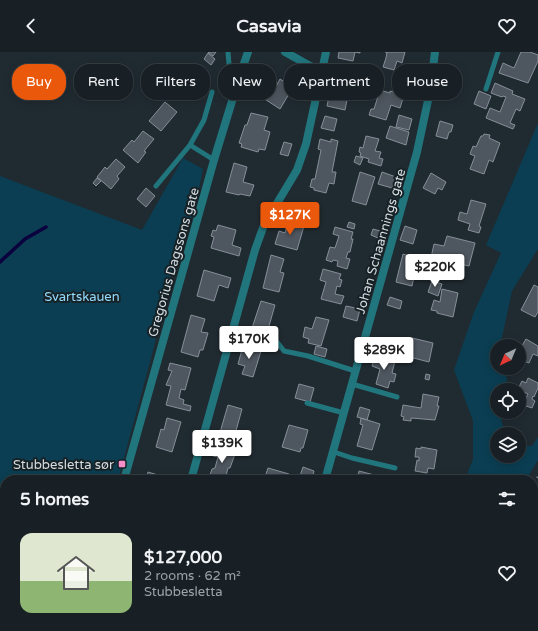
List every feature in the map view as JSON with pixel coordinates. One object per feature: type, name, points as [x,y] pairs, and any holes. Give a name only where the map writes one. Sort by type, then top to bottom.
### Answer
[{"type":"street","name":"Gregorius Dagssons gate","points":[[244,64],[248,52]]},
{"type":"street","points":[[285,52],[307,64]]},
{"type":"street","points":[[323,64],[326,52]]},
{"type":"street","name":"Johan Schaannings gate","points":[[327,475],[423,129],[435,52]]},
{"type":"street","name":"Gregorius Dagssons gate","points":[[125,475],[232,100]]},
{"type":"street","points":[[192,475],[255,250],[264,225],[297,170],[306,144],[315,100]]},
{"type":"lane","points":[[228,52],[229,64]]},
{"type":"lane","points":[[486,90],[498,52]]},
{"type":"lane","points":[[156,186],[190,145],[204,120],[212,92]]},
{"type":"lane","points":[[190,145],[214,160]]},
{"type":"lane","points":[[270,333],[284,351],[308,356],[355,371]]},
{"type":"lane","points":[[352,384],[397,397]]},
{"type":"lane","points":[[307,403],[344,413]]},
{"type":"lane","points":[[334,452],[352,458],[395,468]]},
{"type":"green space","points":[[538,123],[538,249],[512,291],[502,339],[490,339],[490,375],[506,375],[507,381],[507,383],[490,383],[490,419],[502,419],[504,427],[490,427],[490,463],[526,463],[526,446],[532,446],[538,437],[538,460],[529,475],[467,475],[473,459],[473,421],[454,370],[474,312],[501,253],[486,245]]},
{"type":"green space","name":"Svartskauen","points":[[183,158],[203,169],[195,207],[172,270],[153,351],[119,475],[0,475],[0,176],[142,230]]},
{"type":"building","points":[[208,52],[216,52],[213,56]]},
{"type":"building","points":[[339,52],[355,52],[353,61],[338,58]]},
{"type":"building","points":[[387,52],[405,52],[402,63],[397,61],[396,64],[392,64],[392,69],[384,67]]},
{"type":"building","points":[[521,52],[530,52],[538,55],[538,61],[528,83],[499,73],[503,63],[514,68]]},
{"type":"building","points":[[208,53],[215,59],[211,65],[204,59]]},
{"type":"building","points":[[280,79],[284,81],[284,100],[285,100],[280,109],[266,100],[276,100],[276,86]]},
{"type":"building","points":[[495,83],[513,91],[512,94],[525,99],[520,111],[516,109],[510,123],[515,125],[513,129],[486,118],[490,108],[500,112],[506,97],[491,93]]},
{"type":"building","points":[[384,91],[390,93],[390,91],[392,92],[392,100],[402,100],[400,108],[391,105],[386,120],[369,115],[371,109],[374,109],[377,100],[384,100]]},
{"type":"building","points":[[479,91],[491,96],[486,109],[474,104]]},
{"type":"building","points":[[328,100],[347,100],[345,110],[327,106]]},
{"type":"building","points":[[165,102],[177,112],[161,131],[149,121]]},
{"type":"building","points":[[251,113],[268,117],[264,130],[270,132],[265,150],[259,149],[258,152],[241,147],[242,144],[239,143]]},
{"type":"building","points":[[399,115],[412,119],[409,130],[396,127]]},
{"type":"building","points":[[325,116],[337,119],[334,131],[321,128]]},
{"type":"building","points":[[440,121],[453,125],[447,139],[436,136]]},
{"type":"building","points":[[390,126],[409,132],[406,145],[386,138]]},
{"type":"building","points":[[143,131],[154,139],[144,151],[146,152],[138,163],[123,150],[132,140],[134,142]]},
{"type":"building","points":[[484,134],[490,135],[489,138],[500,143],[493,162],[489,160],[484,174],[470,169],[475,156],[470,154],[473,146],[476,147],[481,136]]},
{"type":"building","points":[[366,136],[379,139],[375,151],[381,152],[379,158],[383,159],[381,166],[368,162],[369,159],[360,156],[360,147],[363,148]]},
{"type":"building","points":[[320,139],[331,142],[331,139],[338,141],[332,172],[336,172],[334,184],[329,183],[326,193],[314,190],[314,188],[310,187],[312,179],[315,179],[321,150],[318,149]]},
{"type":"building","points":[[284,142],[292,144],[288,156],[280,154]]},
{"type":"building","points":[[356,156],[363,158],[360,165],[354,162]]},
{"type":"building","points":[[116,159],[125,167],[117,176],[119,179],[111,189],[97,177],[105,167],[107,169]]},
{"type":"building","points":[[234,163],[247,167],[243,182],[254,185],[250,196],[226,192]]},
{"type":"building","points":[[360,172],[375,177],[366,205],[352,201]]},
{"type":"building","points":[[382,172],[396,177],[392,188],[378,184]]},
{"type":"building","points":[[431,173],[446,182],[442,190],[438,188],[435,194],[423,188]]},
{"type":"building","points":[[97,178],[101,181],[96,186],[93,183]]},
{"type":"building","points":[[146,188],[155,196],[146,207],[137,199]]},
{"type":"building","points":[[471,200],[486,204],[479,226],[481,227],[479,233],[468,230],[470,224],[458,220],[460,212],[467,214]]},
{"type":"building","points":[[288,221],[304,226],[297,250],[275,244],[279,231],[285,233]]},
{"type":"building","points":[[349,222],[355,224],[354,229],[347,227]]},
{"type":"building","points":[[218,225],[236,230],[232,245],[241,248],[239,256],[211,248],[214,237],[211,236],[213,230],[216,231]]},
{"type":"building","points":[[405,226],[417,230],[413,244],[400,240]]},
{"type":"building","points":[[335,227],[353,232],[350,252],[348,252],[346,258],[350,259],[347,269],[337,266],[338,261],[333,260],[332,262],[326,260],[330,247],[335,248],[339,236],[333,234]]},
{"type":"building","points":[[373,229],[380,231],[378,238],[371,235]]},
{"type":"building","points":[[447,236],[475,243],[469,266],[431,258],[434,244],[444,246]]},
{"type":"building","points":[[403,254],[418,259],[412,286],[396,282]]},
{"type":"building","points":[[271,255],[284,259],[280,272],[284,273],[279,292],[263,288]]},
{"type":"building","points":[[323,269],[341,274],[339,279],[342,280],[340,287],[337,286],[335,294],[344,296],[341,304],[321,299],[326,282],[320,280]]},
{"type":"building","points":[[204,270],[231,278],[228,288],[219,285],[214,301],[197,296]]},
{"type":"building","points":[[432,281],[442,284],[438,296],[428,292]]},
{"type":"building","points":[[534,285],[538,287],[538,312],[535,317],[521,310]]},
{"type":"building","points":[[442,289],[458,293],[453,317],[431,310],[434,300],[440,302]]},
{"type":"building","points":[[390,297],[402,301],[400,309],[387,305]]},
{"type":"building","points":[[261,301],[275,305],[267,333],[264,332],[262,338],[250,334]]},
{"type":"building","points":[[346,306],[360,309],[357,321],[343,317]]},
{"type":"building","points":[[191,315],[205,319],[201,332],[208,333],[203,350],[200,350],[198,357],[181,352]]},
{"type":"building","points":[[316,317],[329,320],[321,346],[308,343],[309,339],[303,337],[305,327],[312,329]]},
{"type":"building","points":[[242,331],[248,333],[246,340],[240,338]]},
{"type":"building","points":[[412,338],[433,343],[429,362],[402,355],[405,343],[411,345]]},
{"type":"building","points":[[526,339],[538,346],[538,356],[533,354],[529,363],[526,362]]},
{"type":"building","points":[[243,346],[261,351],[253,377],[242,374],[245,366],[238,364]]},
{"type":"building","points":[[316,346],[327,349],[325,357],[314,354]]},
{"type":"building","points":[[375,355],[395,361],[392,373],[396,374],[394,382],[390,381],[388,388],[376,384],[380,369],[372,366]]},
{"type":"building","points":[[170,363],[191,368],[185,390],[181,389],[179,398],[184,400],[183,404],[191,406],[190,411],[166,405],[171,386],[166,385],[172,371],[168,370]]},
{"type":"building","points":[[426,374],[430,375],[429,380],[425,379]]},
{"type":"building","points":[[528,378],[538,383],[538,388],[532,399],[535,401],[532,408],[526,406],[526,398],[528,394],[526,393],[526,383]]},
{"type":"building","points":[[299,384],[314,388],[310,402],[295,398]]},
{"type":"building","points":[[423,394],[439,397],[437,406],[439,406],[435,420],[411,418],[411,421],[403,420],[404,417],[401,416],[403,405],[421,408]]},
{"type":"building","points":[[228,405],[242,409],[234,438],[220,434]]},
{"type":"building","points":[[360,407],[370,410],[367,420],[357,417]]},
{"type":"building","points":[[167,418],[181,422],[172,452],[156,447],[161,429],[164,430]]},
{"type":"building","points":[[361,418],[380,424],[372,450],[357,446],[363,425],[360,424]]},
{"type":"building","points":[[289,425],[308,430],[303,448],[301,448],[300,452],[282,447]]},
{"type":"building","points":[[216,445],[223,447],[222,450],[235,454],[226,475],[210,475],[212,469],[215,468],[218,457],[213,456]]},
{"type":"building","points":[[421,447],[437,450],[434,469],[428,468],[427,473],[415,471],[417,460],[419,461],[419,457],[415,457],[416,448],[421,449]]},
{"type":"building","points":[[303,467],[314,471],[313,475],[300,475]]},
{"type":"building","points":[[268,468],[289,474],[289,475],[266,475]]},
{"type":"building","points":[[359,471],[374,475],[358,475]]},
{"type":"building","points":[[148,472],[158,475],[147,475]]},
{"type":"waterway","points":[[0,262],[25,239],[46,227]]},
{"type":"place","name":"Stubbesletta sør","points":[[122,464]]}]
